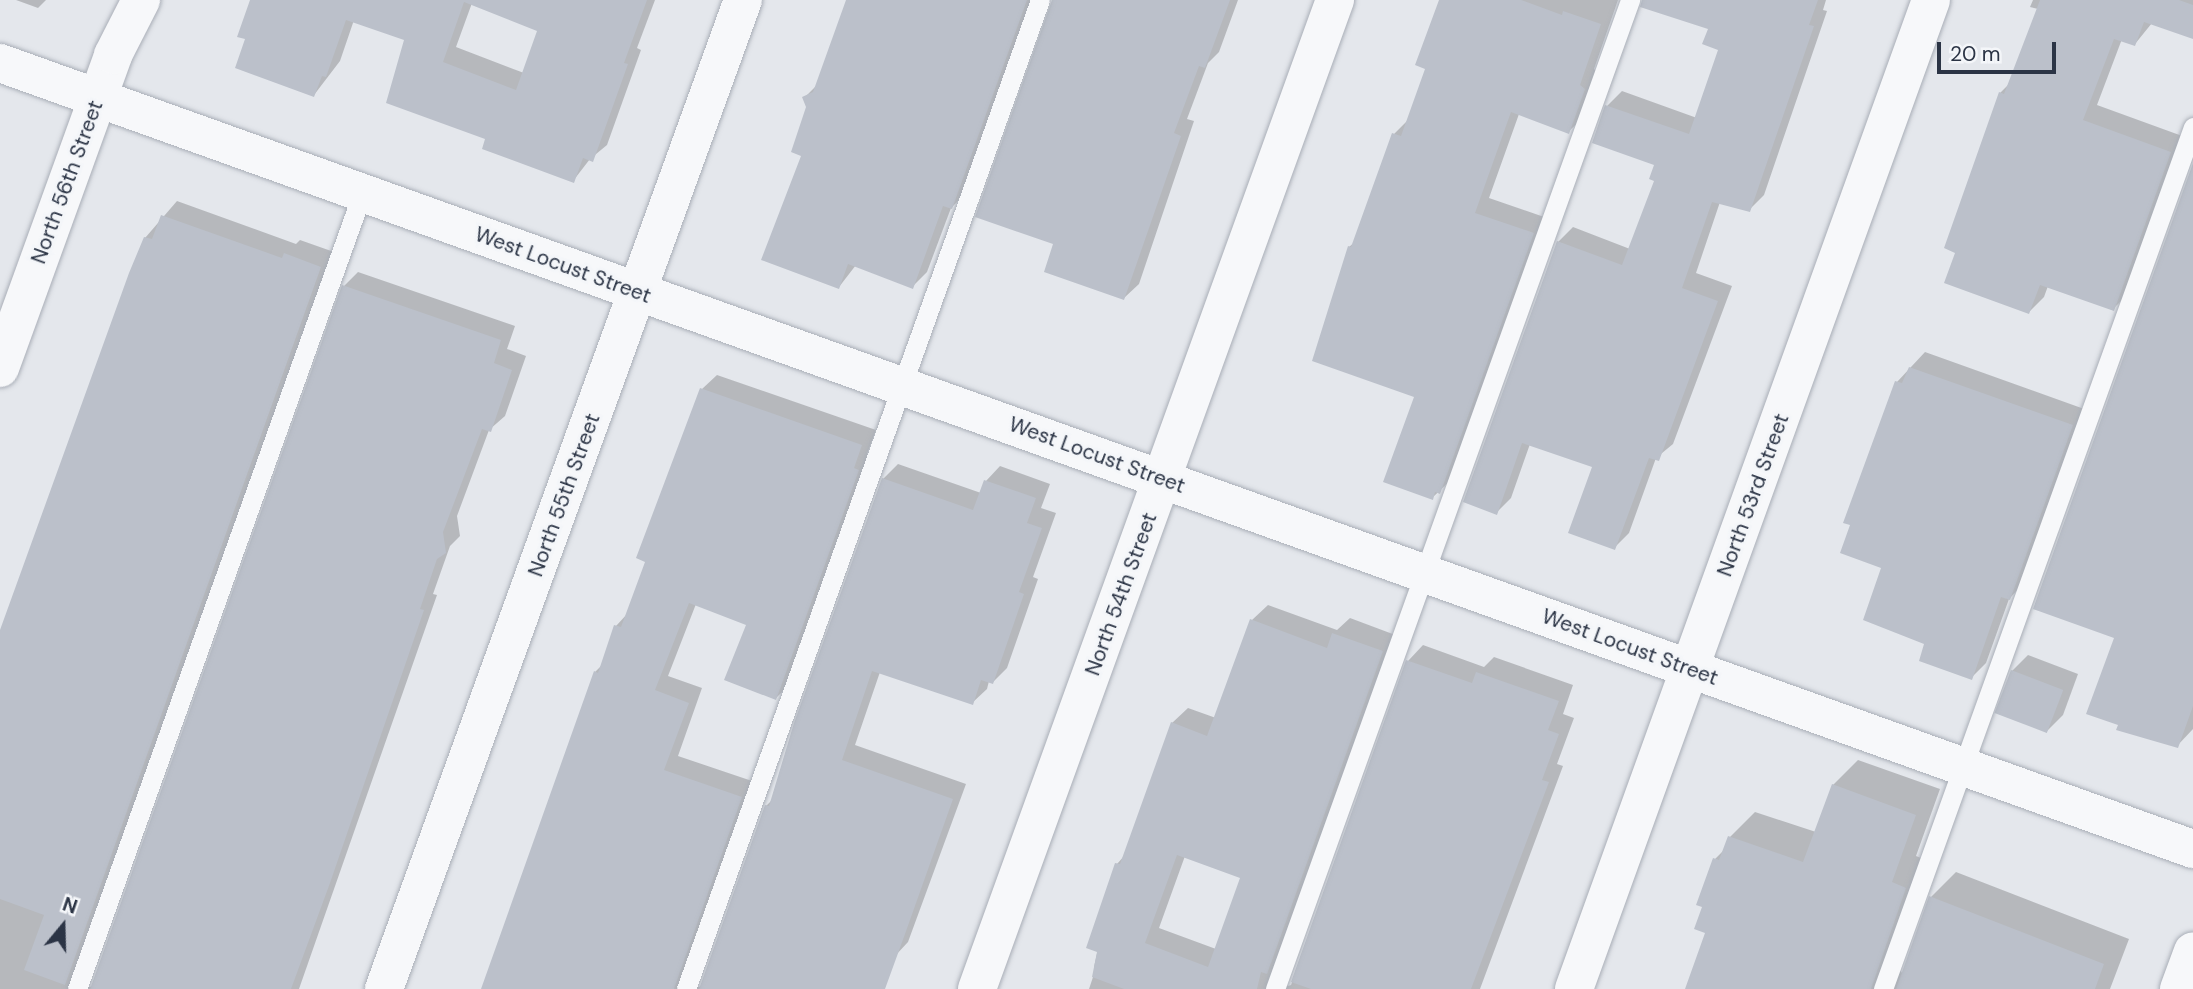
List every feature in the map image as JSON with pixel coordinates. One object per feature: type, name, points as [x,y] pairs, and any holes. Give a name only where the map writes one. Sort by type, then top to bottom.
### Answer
[{"type":"street","name":"North 56th Street","points":[[0,368],[113,55],[141,0]]},
{"type":"street","name":"North 55th Street","points":[[384,989],[743,0]]},
{"type":"street","name":"North 54th Street","points":[[977,989],[1335,0]]},
{"type":"street","name":"North 53rd Street","points":[[1574,989],[1931,0]]},
{"type":"street","name":"West Locust Street","points":[[0,63],[1423,571],[1963,769],[2193,849]]},
{"type":"street","points":[[2179,989],[2193,951]]},
{"type":"lane","points":[[686,989],[1040,0]]},
{"type":"lane","points":[[1275,989],[1630,0]]},
{"type":"lane","points":[[1883,989],[2193,127]]},
{"type":"lane","points":[[78,989],[362,194]]},
{"type":"building","points":[[250,0],[647,0],[624,63],[628,64],[593,162],[583,158],[574,183],[482,149],[485,139],[386,103],[404,40],[346,20],[326,77],[322,76],[314,97],[235,68],[245,39],[237,37]],"holes":[[[464,2],[537,31],[516,90],[443,62]]]},
{"type":"building","points":[[846,0],[1027,0],[952,209],[943,206],[913,289],[848,264],[839,289],[761,260],[801,156],[791,152],[806,107],[802,97],[813,92]]},
{"type":"building","points":[[1052,0],[1230,0],[1205,68],[1199,66],[1174,133],[1181,136],[1124,300],[1044,272],[1053,244],[975,217]]},
{"type":"building","points":[[1439,0],[1521,0],[1562,15],[1563,11],[1601,24],[1580,85],[1585,89],[1569,134],[1511,112],[1475,213],[1534,233],[1440,494],[1435,492],[1433,500],[1383,482],[1414,397],[1312,361],[1348,246],[1351,247],[1392,133],[1401,136],[1425,69],[1415,65]]},
{"type":"building","points":[[1642,0],[1818,0],[1809,25],[1814,26],[1750,212],[1712,202],[1682,288],[1718,301],[1659,461],[1649,458],[1615,550],[1568,533],[1592,467],[1522,443],[1497,515],[1463,502],[1557,241],[1622,265],[1654,181],[1649,179],[1654,165],[1592,143],[1605,105],[1689,134],[1718,50],[1702,44],[1708,29],[1640,7]]},
{"type":"building","points":[[2040,0],[2179,0],[2193,5],[2193,39],[2144,22],[2135,46],[2114,39],[2083,120],[2171,152],[2114,311],[2040,285],[2029,314],[1944,283],[1955,253],[1944,248],[1999,92],[2004,94]]},
{"type":"building","points":[[2193,163],[2193,706],[2178,748],[2116,730],[2118,725],[2086,714],[2114,638],[2033,609]]},
{"type":"building","points":[[161,215],[282,258],[284,253],[321,267],[65,985],[24,970],[44,915],[0,899],[0,630],[129,273],[144,237],[152,239]]},
{"type":"building","points":[[342,285],[501,340],[494,363],[512,370],[491,432],[482,429],[443,532],[446,553],[437,559],[420,609],[424,610],[330,883],[291,989],[90,989]]},
{"type":"building","points":[[1909,367],[2073,425],[2010,600],[2001,597],[1972,680],[1919,661],[1924,644],[1863,620],[1881,568],[1840,553],[1850,525],[1843,523],[1895,381],[1902,383]]},
{"type":"building","points":[[700,388],[862,445],[854,468],[859,470],[776,700],[724,680],[746,625],[689,603],[655,690],[689,703],[664,770],[742,797],[674,989],[481,989],[594,671],[598,673],[614,625],[621,627],[645,562],[636,558]]},
{"type":"building","points":[[882,478],[973,510],[984,480],[1036,498],[1027,523],[1042,528],[1019,592],[1024,594],[993,684],[981,680],[973,705],[872,671],[842,760],[953,799],[905,934],[885,989],[699,989],[765,805],[769,806],[794,723]]},
{"type":"building","points":[[1250,619],[1327,648],[1332,633],[1383,651],[1267,974],[1261,972],[1257,989],[1124,989],[1092,977],[1097,952],[1086,948],[1115,863],[1120,864],[1171,722],[1207,736]],"holes":[[[1177,855],[1240,878],[1208,967],[1145,943]]]},
{"type":"building","points":[[1406,660],[1472,683],[1476,672],[1559,701],[1548,730],[1559,734],[1542,780],[1549,782],[1471,989],[1311,989],[1291,982]]},
{"type":"building","points":[[2011,670],[2063,690],[2047,733],[1995,713]]},
{"type":"building","points":[[1832,784],[1916,815],[1892,882],[1906,888],[1871,989],[1685,989],[1705,933],[1694,929],[1702,907],[1696,905],[1713,858],[1719,860],[1728,836],[1803,862]]},
{"type":"building","points":[[1929,896],[2104,964],[2095,989],[1896,989]]}]
